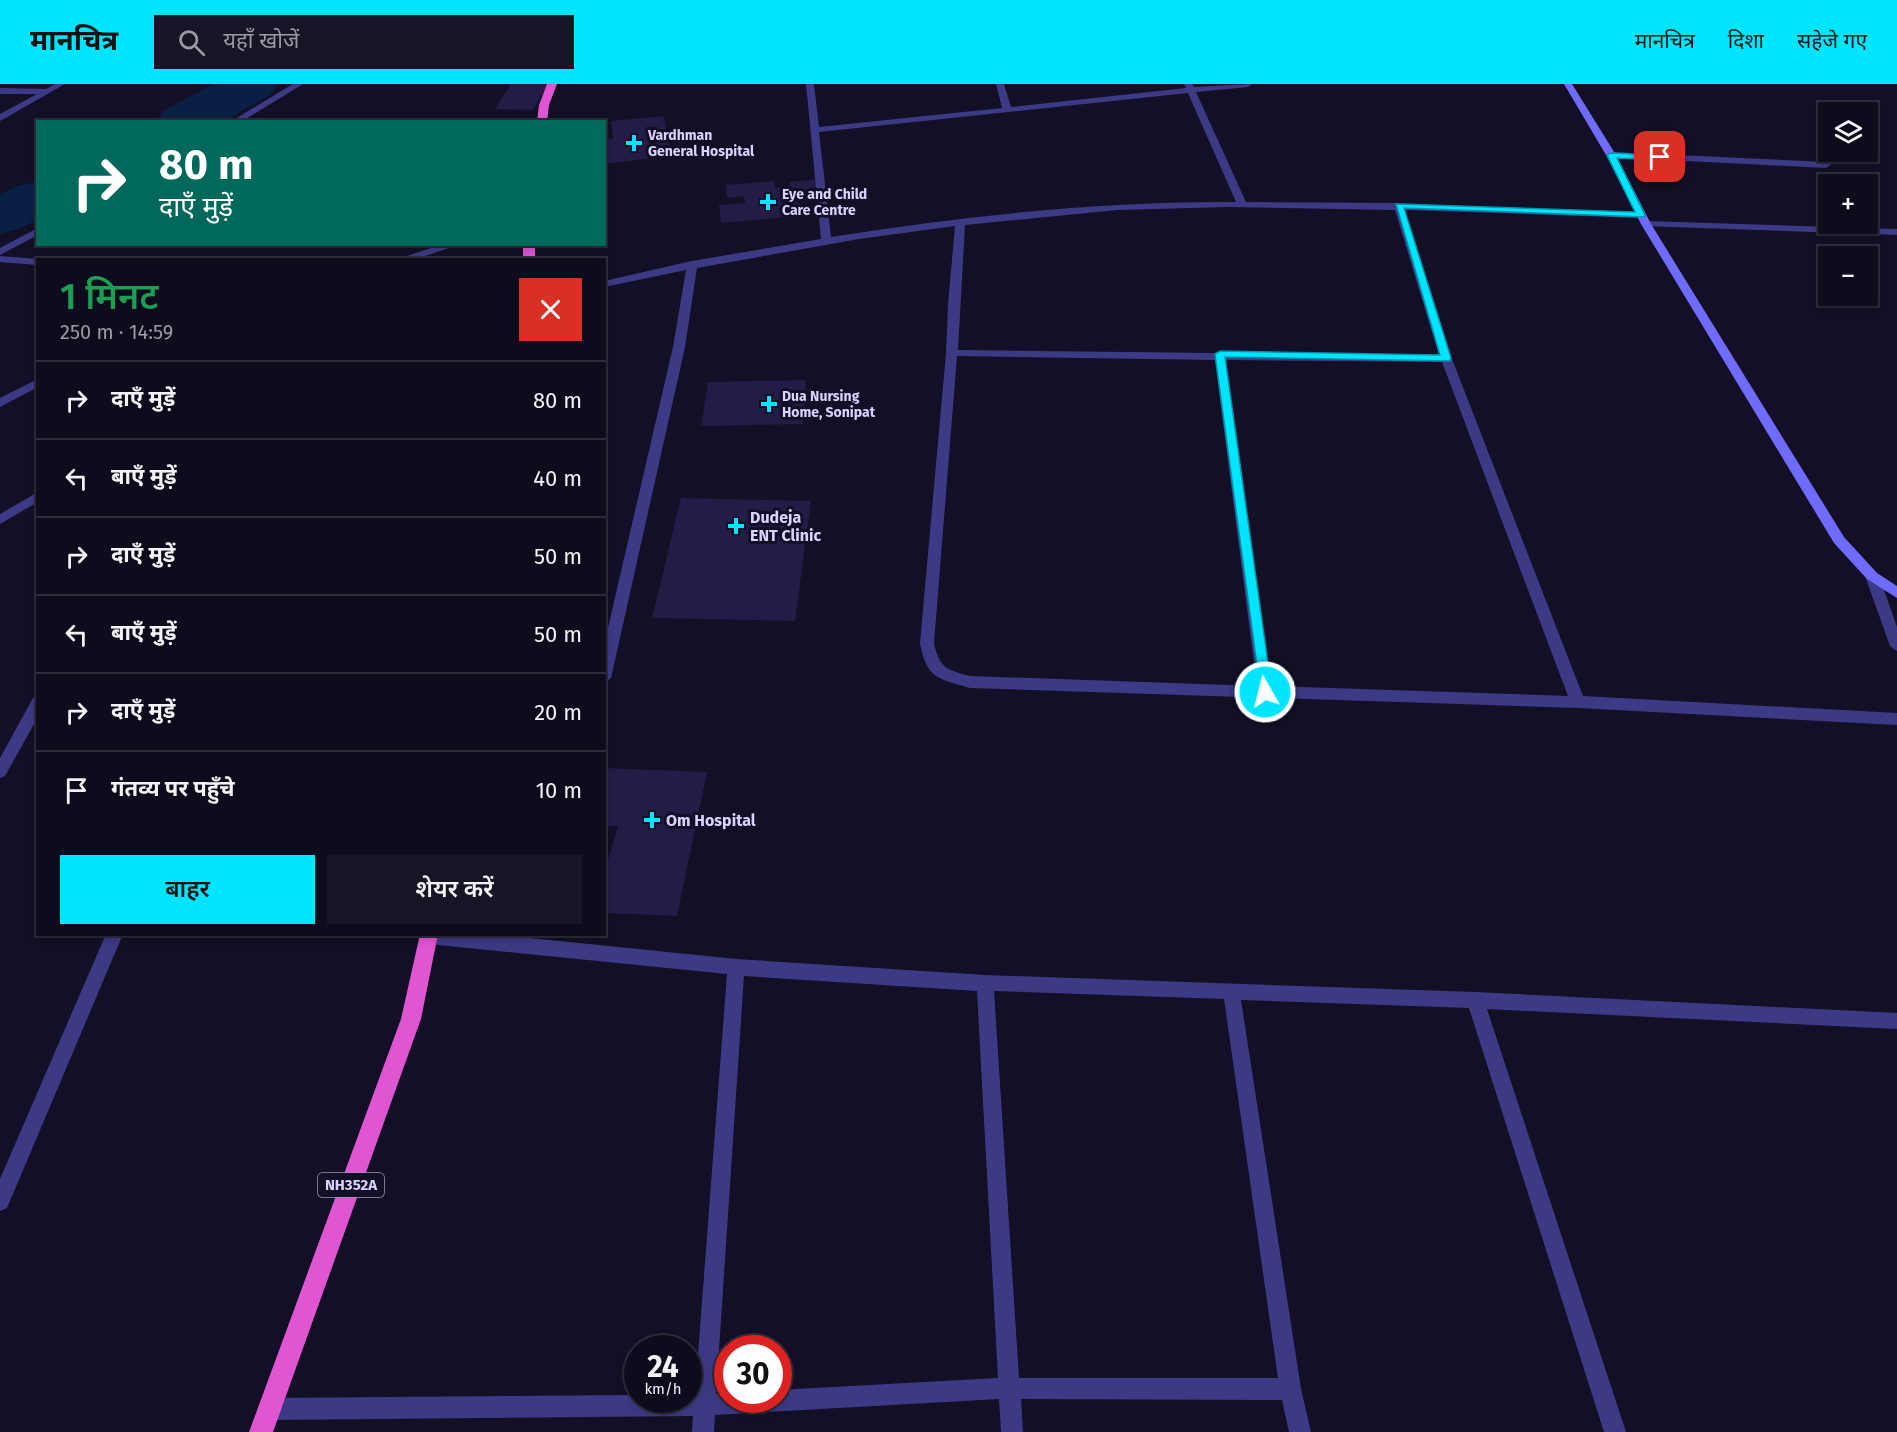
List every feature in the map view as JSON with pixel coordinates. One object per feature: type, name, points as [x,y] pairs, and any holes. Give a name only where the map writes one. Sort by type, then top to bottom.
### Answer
[{"type":"highway","points":[[542,120],[544,105],[552,84]]},
{"type":"highway","name":"NH352A","points":[[261,1432],[411,1019],[429,936]]},
{"type":"main road","points":[[1568,84],[1611,155],[1643,220],[1839,540],[1872,576],[1897,593]]},
{"type":"street","points":[[0,118],[62,84]]},
{"type":"street","points":[[237,120],[299,84]]},
{"type":"street","points":[[810,84],[826,241]]},
{"type":"street","points":[[1000,84],[1007,108]]},
{"type":"street","points":[[816,130],[1189,87],[1248,84]]},
{"type":"street","points":[[1189,87],[1242,204]]},
{"type":"street","points":[[0,91],[45,92]]},
{"type":"street","points":[[1611,155],[1826,165]]},
{"type":"street","points":[[606,284],[692,264],[960,221],[1119,207],[1242,204],[1399,206],[1897,232]]},
{"type":"street","points":[[1399,206],[1446,358],[1578,702]]},
{"type":"street","points":[[960,221],[952,305],[952,353],[927,643],[931,663],[946,675],[970,682],[1578,702],[1897,719]]},
{"type":"street","points":[[0,252],[36,232]]},
{"type":"street","points":[[407,258],[449,246]]},
{"type":"street","points":[[0,259],[36,262]]},
{"type":"street","points":[[606,669],[679,347],[692,264]]},
{"type":"street","points":[[952,353],[1446,358]]},
{"type":"street","points":[[1220,354],[1265,692]]},
{"type":"street","points":[[0,403],[36,383]]},
{"type":"street","points":[[0,520],[36,497]]},
{"type":"street","points":[[1872,576],[1897,646]]},
{"type":"street","points":[[0,772],[36,706]]},
{"type":"street","points":[[0,1201],[114,936]]},
{"type":"street","points":[[439,936],[736,967],[985,983],[1475,1000],[1897,1021]]},
{"type":"street","points":[[703,1432],[736,967]]},
{"type":"street","points":[[985,983],[1012,1432]]},
{"type":"street","points":[[1231,991],[1290,1389],[1299,1432]]},
{"type":"street","points":[[1475,1000],[1615,1432]]},
{"type":"street","points":[[269,1409],[705,1405],[1009,1388],[1290,1389]]},
{"type":"building","points":[[511,84],[548,84],[533,110],[495,109]]},
{"type":"building","points":[[664,116],[671,156],[606,164],[606,140],[613,139],[611,121]]},
{"type":"building","points":[[819,179],[822,191],[796,193],[800,216],[721,223],[719,205],[745,203],[744,196],[727,198],[726,185],[774,181],[775,188],[790,187],[789,182]]},
{"type":"building","points":[[806,380],[803,424],[701,426],[708,382]]},
{"type":"building","points":[[681,498],[811,501],[795,621],[652,618]]},
{"type":"building","points":[[606,768],[707,772],[677,916],[606,913],[606,867],[618,826],[606,826]]},
{"type":"waterway","points":[[186,120],[252,84]]},
{"type":"waterway","points":[[0,216],[36,199]]},
{"type":"place","name":"Vardhman General Hospital","points":[[634,143]]},
{"type":"place","name":"Eye and Child Care Centre","points":[[768,202]]},
{"type":"place","name":"Dua Nursing Home, Sonipat","points":[[769,404]]},
{"type":"place","name":"Dudeja ENT Clinic","points":[[736,526]]},
{"type":"place","name":"Om Hospital","points":[[652,820]]},
{"type":"route","points":[[1265,692],[1220,354],[1446,358],[1399,206],[1641,215],[1611,155],[1660,157]]}]
